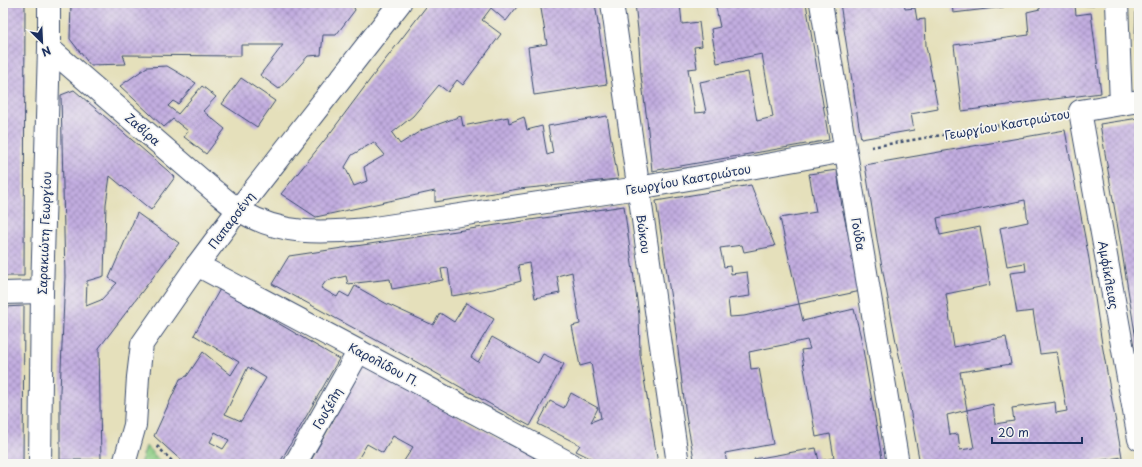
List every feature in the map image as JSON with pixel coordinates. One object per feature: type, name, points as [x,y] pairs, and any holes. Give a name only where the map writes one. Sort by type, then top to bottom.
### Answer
[{"type":"street","name":"Σαρακιώτη Γεωργίου","points":[[40,464],[42,292],[49,3]]},
{"type":"street","name":"Παπαρσένη","points":[[124,464],[135,425],[142,344],[197,265],[238,210],[400,3]]},
{"type":"street","name":"Βώκου","points":[[612,3],[678,464]]},
{"type":"street","name":"Γούδα","points":[[821,3],[898,464]]},
{"type":"street","points":[[1117,3],[1130,102]]},
{"type":"street","name":"Ζαβίρα","points":[[49,48],[238,210]]},
{"type":"street","name":"Γεωργίου Καστριώτου","points":[[1080,111],[1130,102]]},
{"type":"street","name":"Αμφίκλειας","points":[[1080,111],[1139,439]]},
{"type":"street","name":"Γεωργίου Καστριώτου","points":[[238,210],[260,221],[291,230],[306,232],[336,232],[368,229],[638,188],[845,151]]},
{"type":"street","name":"Καρολίδου Π.","points":[[197,265],[359,351],[548,459],[571,464]]},
{"type":"street","points":[[3,293],[42,292]]},
{"type":"street","name":"Γουζέλη","points":[[295,464],[359,351]]},
{"type":"path","name":"Γεωργίου Καστριώτου","points":[[845,151],[1080,111]]},
{"type":"green space","points":[[146,446],[163,464],[140,464]]},
{"type":"building","points":[[3,3],[25,3],[24,276],[3,276]]},
{"type":"building","points":[[71,3],[352,3],[355,10],[336,35],[323,35],[321,55],[308,56],[279,89],[260,75],[283,45],[241,45],[241,56],[123,55],[126,64],[90,65],[70,39]]},
{"type":"building","points":[[429,3],[520,3],[506,21],[491,8],[482,20],[501,34],[463,85],[457,80],[448,92],[439,85],[413,116],[392,133],[400,144],[422,130],[461,116],[463,126],[508,117],[509,123],[524,117],[527,130],[542,126],[547,155],[553,153],[548,126],[607,116],[618,179],[519,189],[435,202],[435,191],[316,217],[281,194],[328,136]],"holes":[[[374,142],[385,155],[364,167],[367,181],[354,186],[345,167],[352,155]]]},
{"type":"building","points":[[540,3],[595,3],[607,84],[534,95],[528,47],[547,44]]},
{"type":"building","points":[[635,3],[680,3],[682,24],[699,22],[702,46],[694,47],[697,68],[688,69],[695,113],[706,112],[700,82],[748,72],[757,121],[773,117],[762,54],[717,63],[711,29],[720,27],[715,3],[806,3],[829,140],[652,171],[641,76]]},
{"type":"building","points":[[840,3],[904,3],[905,9],[915,8],[917,20],[925,19],[926,46],[938,109],[911,114],[914,130],[861,139]]},
{"type":"building","points":[[952,3],[1003,3],[1004,7],[953,13]]},
{"type":"building","points":[[1040,3],[1093,3],[1093,6],[1075,5],[1076,15],[1091,13],[1101,93],[962,111],[954,45],[1029,35],[1027,12],[1040,9]]},
{"type":"building","points":[[1136,3],[1139,3],[1138,60],[1135,40]]},
{"type":"building","points":[[167,66],[196,83],[178,104],[173,101],[168,106],[178,114],[202,86],[216,97],[203,111],[225,129],[206,154],[184,137],[188,131],[173,119],[164,127],[120,86],[147,67]]},
{"type":"building","points":[[241,78],[275,101],[257,127],[222,104]]},
{"type":"building","points":[[74,90],[175,177],[151,210],[110,176],[106,204],[104,276],[87,281],[86,306],[101,300],[117,283],[109,278],[137,213],[179,243],[99,348],[101,460],[60,460],[60,391],[65,277],[61,95]]},
{"type":"building","points":[[1139,118],[1139,352],[1138,352],[1100,124]]},
{"type":"building","points":[[1065,130],[1089,259],[1122,457],[1079,464],[920,464],[878,245],[865,165]],"holes":[[[1025,200],[1028,222],[1000,228],[1007,266],[1025,263],[1026,271],[1010,273],[1017,313],[1033,311],[1040,354],[1057,352],[1067,411],[1056,413],[1055,402],[1012,408],[1014,421],[995,424],[993,404],[967,410],[960,372],[1011,364],[1006,337],[954,347],[946,294],[990,285],[980,227],[940,235],[937,218]],[[967,410],[974,448],[960,450],[958,434],[950,435],[947,415]]]},
{"type":"building","points":[[837,170],[842,207],[861,291],[799,304],[780,218],[816,212],[809,174]]},
{"type":"building","points":[[751,185],[775,246],[744,252],[742,245],[720,248],[724,267],[730,266],[731,274],[747,272],[750,296],[728,299],[730,317],[744,316],[799,304],[803,321],[854,309],[861,338],[883,464],[755,464],[754,459],[816,448],[819,461],[834,458],[830,434],[816,437],[801,350],[810,349],[807,340],[749,352],[751,369],[759,368],[773,444],[725,453],[727,464],[695,464],[686,416],[675,325],[656,201]]},
{"type":"building","points":[[624,206],[639,315],[640,354],[658,464],[602,464],[576,451],[580,445],[538,424],[550,401],[564,408],[571,393],[598,408],[591,422],[601,418],[591,363],[580,366],[572,326],[580,324],[572,272],[557,276],[560,293],[535,298],[529,263],[518,265],[521,281],[493,289],[452,296],[448,268],[441,269],[443,280],[392,289],[390,279],[348,284],[346,276],[326,281],[321,288],[337,297],[340,292],[349,297],[355,286],[387,304],[433,325],[440,313],[454,322],[466,303],[494,319],[471,357],[478,362],[492,337],[538,363],[543,354],[564,364],[530,426],[413,360],[272,284],[289,256]]},
{"type":"building","points":[[220,289],[339,359],[279,464],[185,464],[154,436],[180,379],[187,376],[203,352],[231,375],[239,362],[194,335]],"holes":[[[248,367],[266,378],[241,421],[225,414]],[[215,432],[229,440],[223,449],[210,442]]]},
{"type":"building","points":[[24,306],[23,464],[3,464],[3,307]]},
{"type":"building","points":[[363,366],[534,457],[530,464],[402,464],[413,447],[393,436],[383,453],[367,444],[355,464],[309,464]]}]
